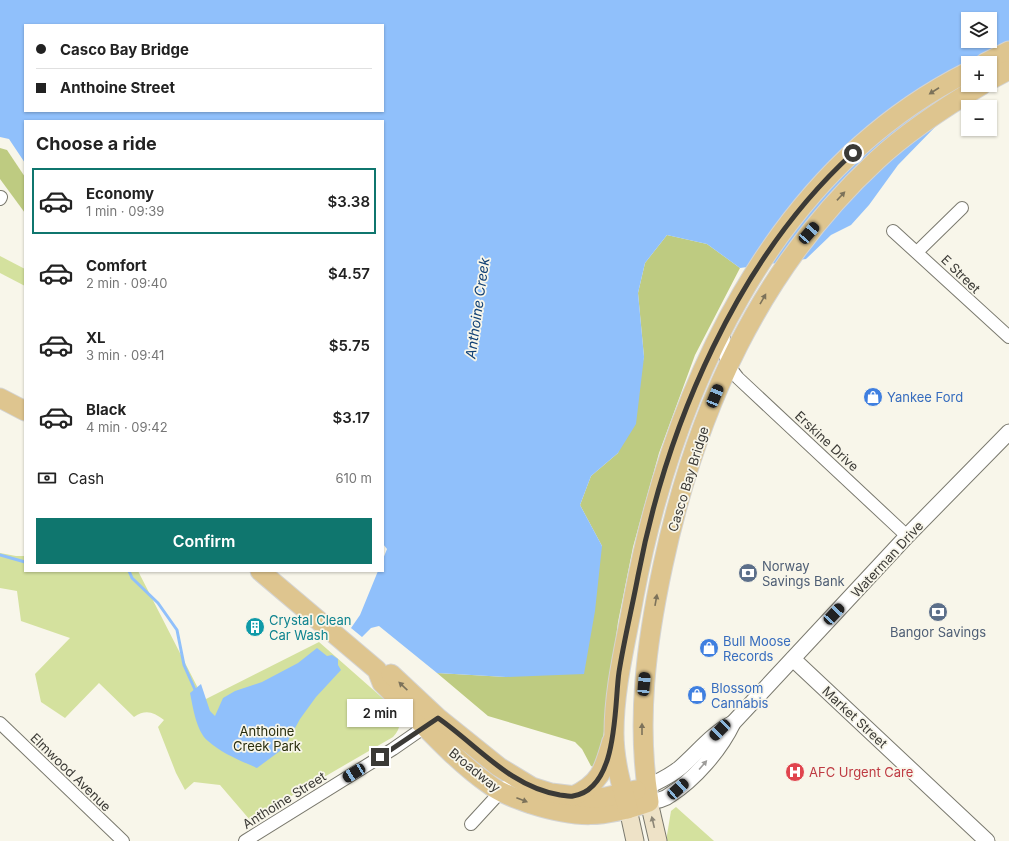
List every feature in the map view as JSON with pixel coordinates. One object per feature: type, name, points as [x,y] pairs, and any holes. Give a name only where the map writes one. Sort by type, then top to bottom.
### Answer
[{"type":"main road","points":[[997,57],[1009,51]]},
{"type":"main road","points":[[997,76],[1009,70]]},
{"type":"main road","name":"Casco Bay Bridge","points":[[626,801],[617,763],[614,734],[620,669],[650,524],[669,460],[685,414],[725,322],[762,261],[803,205],[835,170],[872,136],[896,118],[961,76]]},
{"type":"main road","name":"Casco Bay Bridge","points":[[648,794],[642,743],[642,712],[650,636],[658,588],[667,545],[692,460],[710,407],[743,333],[780,272],[809,233],[842,195],[878,159],[916,128],[947,106],[970,92]]},
{"type":"main road","points":[[0,398],[24,410]]},
{"type":"main road","name":"Broadway","points":[[261,572],[376,670],[382,683],[432,722],[514,777],[545,791],[572,796],[626,801]]},
{"type":"main road","name":"Broadway","points":[[432,722],[464,764],[500,792],[559,813],[602,814],[626,801]]},
{"type":"main road","points":[[572,796],[587,790],[600,777],[614,734]]},
{"type":"main road","points":[[648,794],[658,841]]},
{"type":"main road","name":"Waterman Drive","points":[[626,801],[648,794]]},
{"type":"main road","points":[[626,801],[635,841]]},
{"type":"street","points":[[917,252],[962,208]]},
{"type":"street","name":"E Street","points":[[894,230],[1009,337]]},
{"type":"street","points":[[725,322],[723,346],[728,366]]},
{"type":"street","name":"Erskine Drive","points":[[728,366],[907,536]]},
{"type":"street","name":"Waterman Drive","points":[[648,794],[669,796],[698,772],[726,739],[733,723],[907,536],[1009,432]]},
{"type":"street","name":"Market Street","points":[[793,658],[988,841]]},
{"type":"street","name":"Anthoine Street","points":[[245,841],[393,749],[432,722]]},
{"type":"street","name":"Elmwood Avenue","points":[[0,723],[123,841]]},
{"type":"street","points":[[471,824],[514,777]]},
{"type":"green space","points":[[0,148],[7,150],[24,176],[24,212],[0,179]]},
{"type":"green space","points":[[667,235],[707,244],[740,268],[695,355],[659,453],[633,547],[618,622],[602,747],[596,768],[591,766],[582,749],[575,742],[488,716],[437,673],[506,677],[602,546],[580,505],[591,476],[618,453],[644,357],[638,293],[645,263]]},
{"type":"green space","points":[[0,256],[24,268],[24,285],[0,273]]},
{"type":"green space","name":"Anthoine Creek Park","points":[[0,553],[24,556],[24,572],[139,572],[204,700],[319,642],[395,709],[400,720],[398,731],[393,737],[250,820],[220,785],[194,782],[185,790],[176,773],[158,727],[164,720],[153,713],[146,712],[134,717],[99,683],[65,718],[41,702],[35,674],[70,638],[21,621],[17,591],[0,588]]},
{"type":"green space","points":[[676,807],[714,841],[666,841],[671,811]]},
{"type":"water","points":[[0,0],[1009,0],[1009,51],[997,59],[997,56],[961,56],[961,92],[969,92],[898,165],[869,205],[851,225],[831,235],[806,259],[740,268],[707,244],[667,235],[645,263],[638,293],[644,357],[636,424],[618,453],[591,476],[580,505],[602,546],[595,611],[584,674],[506,677],[437,673],[379,626],[371,628],[362,637],[351,628],[360,615],[378,572],[384,572],[384,556],[387,549],[384,545],[384,120],[24,120],[24,162],[9,139],[0,137]]},
{"type":"water","points":[[317,648],[327,656],[332,655],[338,659],[338,665],[341,670],[316,697],[300,719],[284,748],[257,768],[225,753],[204,737],[198,725],[190,693],[201,684],[210,711],[215,716],[223,698],[235,691],[262,682],[298,663]]},
{"type":"waterway","name":"Anthoine Creek","points":[[0,555],[24,562]]},
{"type":"waterway","name":"Anthoine Creek","points":[[129,572],[132,578],[158,603],[177,630],[184,665],[196,692]]},
{"type":"place","name":"Yankee Ford","points":[[873,397]]},
{"type":"place","name":"Norway Savings Bank","points":[[748,573]]},
{"type":"place","name":"Bangor Savings","points":[[938,612]]},
{"type":"place","name":"Crystal Clean Car Wash","points":[[255,627]]},
{"type":"place","name":"Bull Moose Records","points":[[709,648]]},
{"type":"place","name":"Blossom Cannabis","points":[[697,695]]},
{"type":"place","name":"AFC Urgent Care","points":[[795,772]]},
{"type":"route","points":[[380,757],[438,718],[499,767],[532,787],[551,793],[572,796],[587,790],[600,777],[614,734],[616,690],[642,555],[669,460],[696,386],[725,322],[762,261],[803,205],[853,153]]}]
